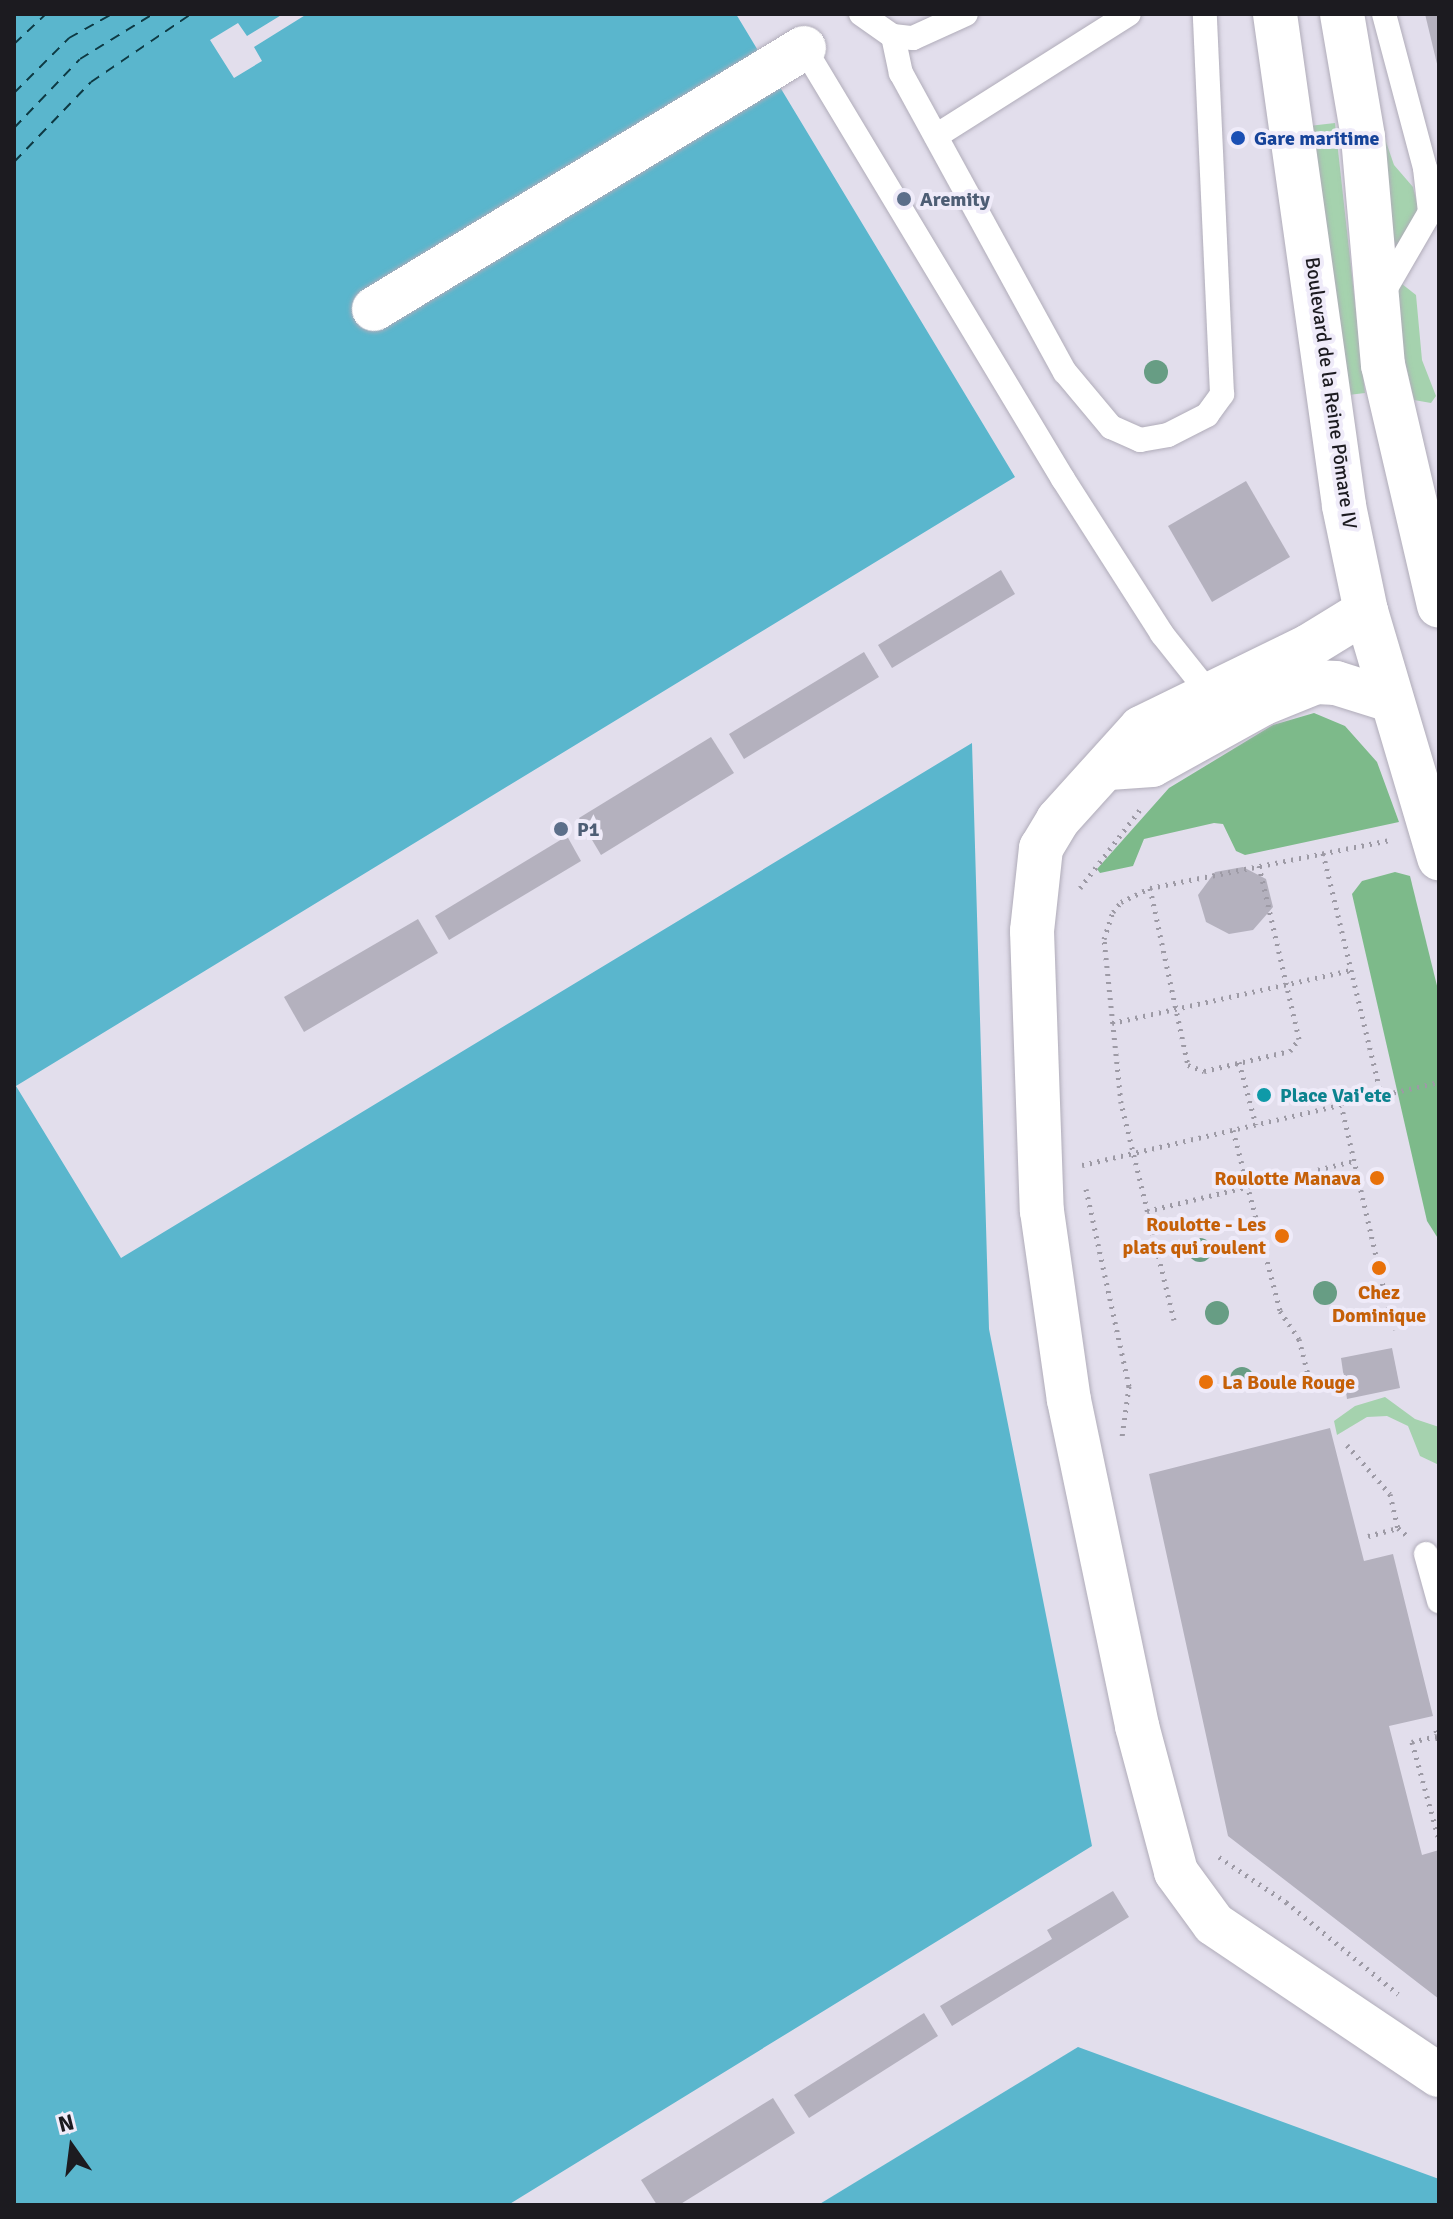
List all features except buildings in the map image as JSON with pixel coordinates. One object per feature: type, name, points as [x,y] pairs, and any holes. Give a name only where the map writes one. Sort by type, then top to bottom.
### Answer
[{"type":"street","name":"Boulevard de la Reine Pōmare IV","points":[[1275,14],[1302,179],[1332,432],[1366,611],[1390,700],[1421,848]]},
{"type":"street","points":[[1342,14],[1363,137],[1393,421],[1435,581],[1366,611],[1309,646],[1219,708],[1152,765],[1109,768],[1058,820],[1041,848],[1034,885],[1041,1196],[1069,1400],[1159,1817],[1176,1872],[1214,1924],[1439,2075]]},
{"type":"street","points":[[374,309],[804,48]]},
{"type":"street","points":[[1219,708],[1316,682],[1336,683],[1390,700]]},
{"type":"lane","points":[[861,14],[893,36],[934,33],[966,14]]},
{"type":"lane","points":[[936,136],[1129,14]]},
{"type":"lane","points":[[893,36],[901,73],[1065,372],[1111,427],[1140,440],[1168,435],[1207,415],[1222,394],[1225,368],[1205,14]]},
{"type":"lane","points":[[1378,301],[1430,212],[1425,168],[1384,14]]},
{"type":"lane","points":[[804,48],[1063,479],[1162,634],[1219,708]]},
{"type":"lane","points":[[1426,1554],[1439,1601]]},
{"type":"path","points":[[1073,901],[1144,805]]},
{"type":"path","points":[[1174,1320],[1133,1154],[1112,1023],[1104,939],[1108,924],[1121,902],[1150,888],[1323,853],[1421,848]]},
{"type":"path","points":[[1323,853],[1381,1095]]},
{"type":"path","points":[[1150,888],[1188,1065],[1204,1071],[1290,1051],[1299,1039],[1259,866]]},
{"type":"path","points":[[1112,1023],[1351,970]]},
{"type":"path","points":[[1239,1062],[1256,1125]]},
{"type":"path","points":[[1082,1165],[1439,1082]]},
{"type":"path","points":[[1341,1104],[1393,1330]]},
{"type":"path","points":[[1233,1130],[1280,1311],[1299,1339],[1311,1386]]},
{"type":"path","points":[[1080,1150],[1129,1386],[1122,1440]]},
{"type":"path","points":[[1147,1211],[1354,1161]]},
{"type":"path","points":[[1347,1445],[1390,1494],[1398,1528],[1426,1554]]},
{"type":"path","points":[[1368,1536],[1398,1528]]},
{"type":"path","points":[[1439,1744],[1436,1733],[1412,1742],[1439,1840]]},
{"type":"path","points":[[1214,1854],[1286,1902],[1404,1999]]},
{"type":"green space","points":[[1335,123],[1365,393],[1340,396],[1309,126]]},
{"type":"green space","points":[[1384,136],[1394,165],[1413,187],[1420,215],[1417,226],[1388,257]]},
{"type":"green space","points":[[1402,284],[1416,295],[1422,360],[1436,396],[1431,403],[1414,400],[1389,294]]},
{"type":"green space","points":[[1314,713],[1345,726],[1377,762],[1399,822],[1245,855],[1236,851],[1223,824],[1214,823],[1144,839],[1133,866],[1100,873],[1097,869],[1169,788],[1273,725]]},
{"type":"green space","points":[[1395,872],[1410,876],[1439,994],[1439,1240],[1427,1221],[1352,894],[1362,881]]},
{"type":"green space","points":[[1385,1397],[1415,1419],[1439,1427],[1439,1465],[1420,1456],[1408,1426],[1387,1416],[1367,1417],[1337,1435],[1334,1421],[1355,1406]]},
{"type":"water","points":[[14,14],[736,14],[1015,477],[16,1086],[121,1258],[972,743],[989,1329],[1092,1846],[508,2205],[14,2205]]},
{"type":"water","points":[[1078,2047],[1439,2179],[1439,2205],[818,2205]]},
{"type":"pier","points":[[283,14],[307,14],[254,47],[262,61],[234,78],[210,40],[238,23],[247,36]]},
{"type":"ferry route","points":[[14,44],[46,14]]},
{"type":"ferry route","points":[[14,93],[69,38],[112,14]]},
{"type":"ferry route","points":[[14,128],[80,59],[153,14]]},
{"type":"ferry route","points":[[14,162],[91,82],[191,14]]},
{"type":"place","name":"Gare maritime","points":[[1238,138]]},
{"type":"place","name":"Aremity","points":[[904,199]]},
{"type":"place","name":"P1","points":[[561,829]]},
{"type":"place","name":"Place Vai'ete","points":[[1264,1095]]},
{"type":"place","name":"Roulotte Manava","points":[[1377,1178]]},
{"type":"place","name":"Roulotte - Les plats qui roulent","points":[[1282,1236]]},
{"type":"place","name":"Chez Dominique","points":[[1379,1268]]},
{"type":"place","name":"La Boule Rouge","points":[[1206,1382]]}]
